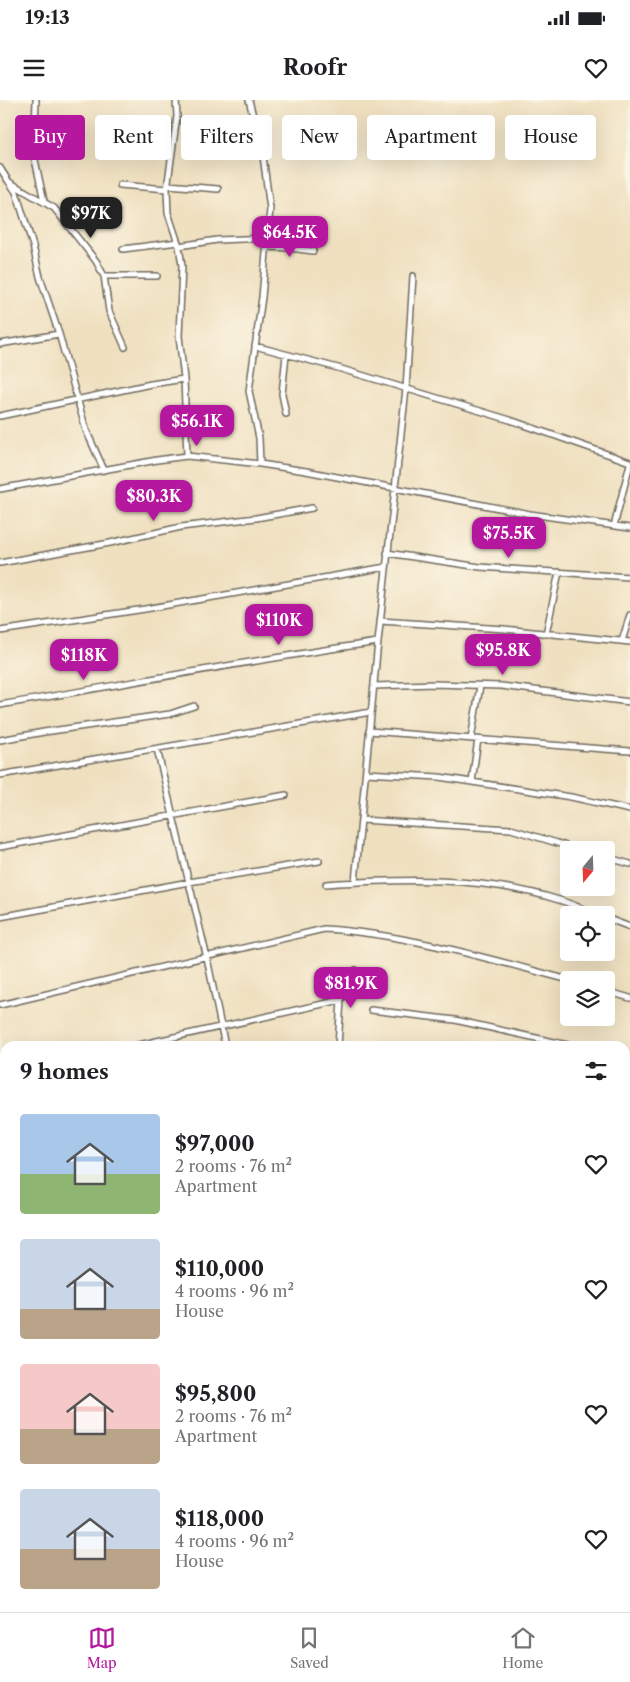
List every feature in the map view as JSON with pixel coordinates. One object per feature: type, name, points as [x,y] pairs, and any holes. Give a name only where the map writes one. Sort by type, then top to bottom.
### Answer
[{"type":"street","points":[[36,100],[34,155],[44,201]]},
{"type":"street","points":[[176,100],[177,116],[168,187],[168,213],[179,244],[182,266],[179,336],[184,379],[187,456]]},
{"type":"street","points":[[249,100],[263,156],[270,209],[262,297],[249,392],[258,438],[260,464]]},
{"type":"street","points":[[0,168],[16,192],[86,430],[104,470]]},
{"type":"street","points":[[10,182],[54,208],[96,261],[104,276],[109,311],[125,347]]},
{"type":"street","points":[[120,186],[218,189]]},
{"type":"street","points":[[124,249],[217,240],[268,238]]},
{"type":"street","points":[[267,247],[314,251]]},
{"type":"street","points":[[104,276],[157,276]]},
{"type":"street","points":[[355,882],[387,553],[406,389],[414,276]]},
{"type":"street","points":[[0,344],[59,334]]},
{"type":"street","points":[[255,346],[338,368],[519,423],[630,463],[614,526]]},
{"type":"street","points":[[286,355],[282,394],[286,414]]},
{"type":"street","points":[[0,416],[151,384],[184,379]]},
{"type":"street","points":[[0,490],[187,456],[260,464],[530,514],[630,528]]},
{"type":"street","points":[[0,563],[181,526],[256,518],[312,508]]},
{"type":"street","points":[[387,553],[480,567],[630,577]]},
{"type":"street","points":[[0,631],[145,609],[386,567]]},
{"type":"street","points":[[546,634],[559,572]]},
{"type":"street","points":[[622,641],[630,615]]},
{"type":"street","points":[[380,621],[630,642]]},
{"type":"street","points":[[0,705],[170,677],[286,655],[378,642]]},
{"type":"street","points":[[374,686],[434,684],[501,686],[630,702]]},
{"type":"street","points":[[471,738],[480,686]]},
{"type":"street","points":[[0,740],[170,714],[194,706]]},
{"type":"street","points":[[0,776],[371,712]]},
{"type":"street","points":[[370,731],[630,751]]},
{"type":"street","points":[[472,782],[478,739]]},
{"type":"street","points":[[157,749],[207,958],[224,1041]]},
{"type":"street","points":[[366,773],[439,777],[571,797],[630,810]]},
{"type":"street","points":[[0,847],[286,795]]},
{"type":"street","points":[[361,820],[511,829],[560,844]]},
{"type":"street","points":[[615,860],[630,864]]},
{"type":"street","points":[[0,917],[189,882],[319,861]]},
{"type":"street","points":[[326,884],[355,882],[464,882],[523,890],[575,906]]},
{"type":"street","points":[[615,921],[630,927]]},
{"type":"street","points":[[0,1005],[207,958],[324,929],[360,932],[472,954],[560,978]]},
{"type":"street","points":[[338,1041],[341,1000],[356,970]]},
{"type":"street","points":[[615,994],[630,998]]},
{"type":"street","points":[[157,1041],[341,1000]]},
{"type":"street","points":[[371,1010],[455,1020],[550,1041]]}]
